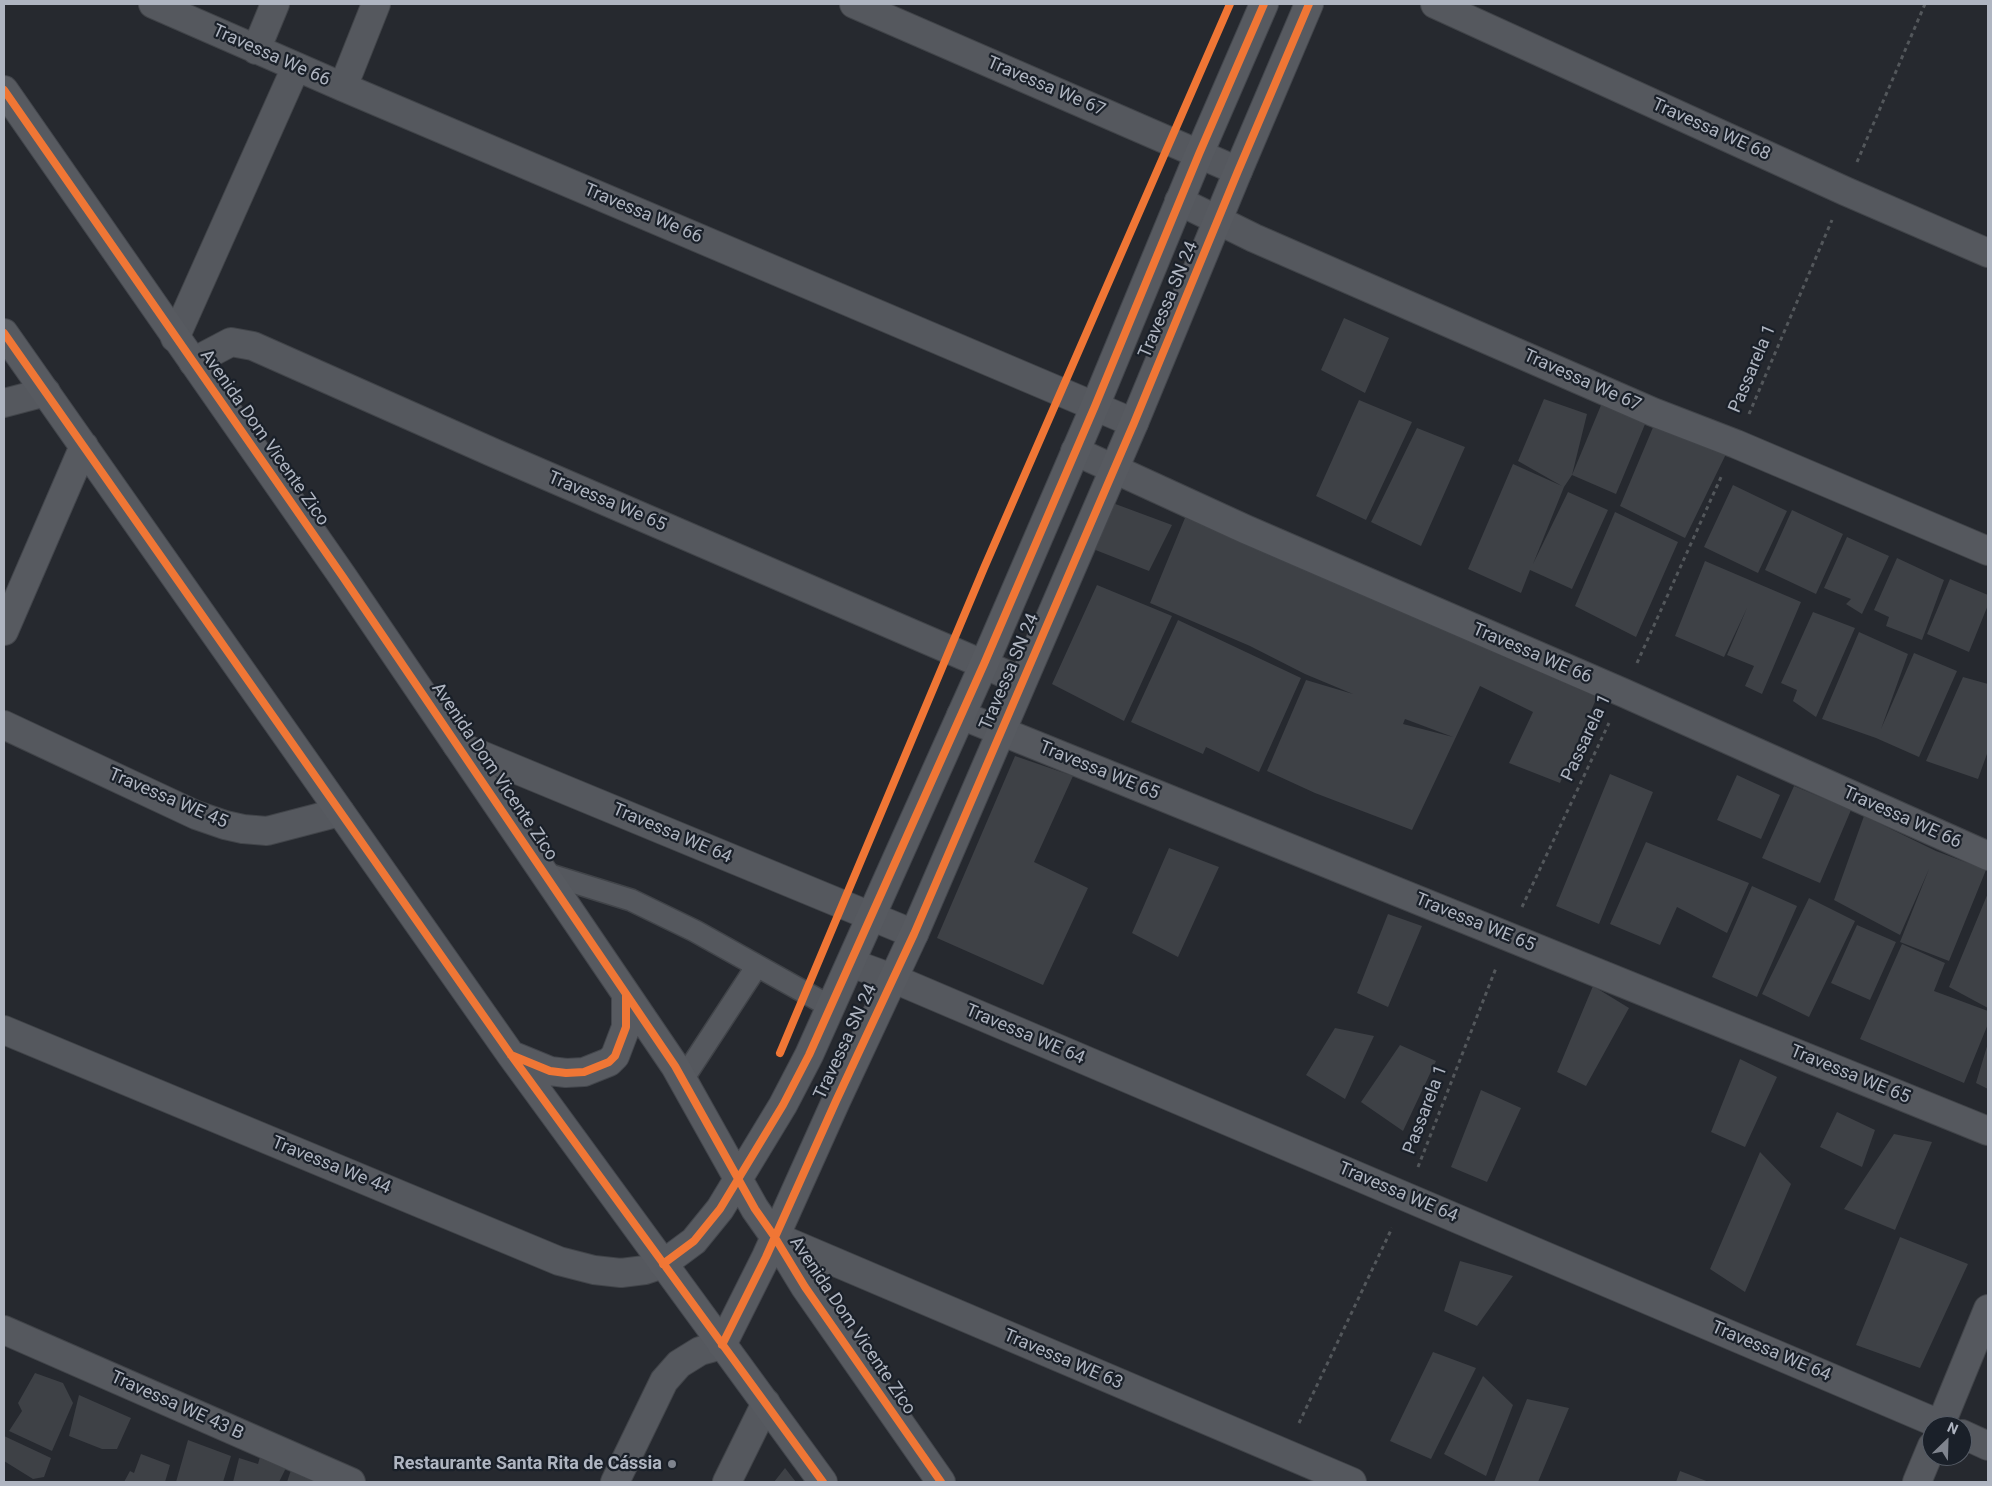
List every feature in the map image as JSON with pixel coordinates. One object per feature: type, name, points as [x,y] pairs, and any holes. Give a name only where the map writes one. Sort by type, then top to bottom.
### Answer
[{"type":"main road","name":"Travessa SN 24","points":[[664,1264],[680,1254],[701,1234],[720,1209],[791,1090],[831,1007],[984,664],[1264,4]]},
{"type":"main road","name":"Travessa SN 24","points":[[722,1345],[766,1257],[892,978],[914,934],[1134,423],[1309,4]]},
{"type":"main road","name":"Avenida Dom Vicente Zico","points":[[4,90],[343,577],[684,1080],[755,1209],[774,1236],[804,1287],[941,1482]]},
{"type":"main road","points":[[4,333],[511,1055],[823,1482]]},
{"type":"main road","points":[[4,631],[84,446]]},
{"type":"main road","points":[[511,1055],[550,1070],[566,1073],[584,1072],[609,1062],[615,1056],[626,1027],[626,995]]},
{"type":"street","name":"Travessa We 66","points":[[153,4],[343,88],[1134,423]]},
{"type":"street","points":[[256,50],[275,4]]},
{"type":"street","points":[[343,88],[376,4]]},
{"type":"street","name":"Travessa We 67","points":[[854,4],[1238,171]]},
{"type":"street","name":"Travessa WE 68","points":[[1435,4],[1988,253]]},
{"type":"street","points":[[175,338],[296,67]]},
{"type":"street","name":"Travessa We 67","points":[[1180,201],[1263,242],[1644,408],[1736,444],[1988,551]]},
{"type":"street","name":"Travessa We 65","points":[[193,362],[231,342],[253,346],[494,453],[1022,681]]},
{"type":"street","points":[[4,403],[46,392]]},
{"type":"street","name":"Travessa WE 66","points":[[1075,451],[1271,541],[1624,693],[1988,856]]},
{"type":"street","name":"Travessa WE 65","points":[[961,715],[1988,1131]]},
{"type":"street","name":"Travessa WE 45","points":[[4,725],[196,815],[225,825],[267,831],[340,812]]},
{"type":"street","name":"Travessa WE 64","points":[[457,745],[914,934]]},
{"type":"street","name":"Travessa WE 64","points":[[851,963],[892,978],[1407,1197],[1922,1421]]},
{"type":"street","name":"Travessa We 44","points":[[4,1030],[560,1260],[594,1270],[621,1272],[645,1270],[664,1264]]},
{"type":"street","name":"Travessa WE 63","points":[[774,1236],[1352,1482]]},
{"type":"street","points":[[1949,1416],[1988,1309]]},
{"type":"street","name":"Travessa WE 43 B","points":[[4,1330],[350,1482]]},
{"type":"street","points":[[615,1482],[664,1381],[679,1364],[700,1351],[722,1345]]},
{"type":"street","points":[[727,1482],[766,1403]]},
{"type":"street","name":"Travessa WE 64","points":[[1972,1441],[1988,1446]]},
{"type":"street","points":[[1917,1482],[1925,1466]]},
{"type":"lane","points":[[544,874],[631,900],[695,931],[831,1007]]},
{"type":"lane","points":[[684,1080],[757,966]]},
{"type":"building","points":[[1344,318],[1389,338],[1365,393],[1321,370]]},
{"type":"building","points":[[1604,398],[1648,417],[1616,494],[1572,475]]},
{"type":"building","points":[[1544,399],[1587,414],[1572,475],[1564,487],[1533,564],[1568,492],[1608,510],[1572,589],[1530,570],[1521,593],[1468,569],[1513,464],[1562,486],[1518,461]]},
{"type":"building","points":[[1359,400],[1412,422],[1366,520],[1316,496]]},
{"type":"building","points":[[1654,425],[1728,450],[1685,538],[1620,506]]},
{"type":"building","points":[[1417,428],[1465,447],[1421,546],[1371,522]]},
{"type":"building","points":[[1733,485],[1787,511],[1758,573],[1704,547]]},
{"type":"building","points":[[1110,502],[1172,525],[1149,571],[1093,549]]},
{"type":"building","points":[[1792,510],[1843,534],[1816,594],[1765,570]]},
{"type":"building","points":[[1615,512],[1678,542],[1636,637],[1575,606]]},
{"type":"building","points":[[1187,513],[1345,582],[1390,607],[1445,625],[1498,647],[1495,653],[1597,697],[1560,783],[1509,763],[1533,712],[1480,686],[1412,830],[1315,793],[1267,771],[1306,680],[1353,694],[1305,674],[1250,646],[1150,603]],"holes":[[[1405,719],[1453,737],[1403,724]]]},
{"type":"building","points":[[1847,537],[1889,556],[1862,614],[1846,604],[1851,599],[1824,588]]},
{"type":"building","points":[[1897,558],[1944,580],[1922,640],[1886,626],[1889,617],[1874,610]]},
{"type":"building","points":[[1705,561],[1801,602],[1762,694],[1745,686],[1754,666],[1727,655],[1747,608],[1724,657],[1675,636]]},
{"type":"building","points":[[1950,579],[1988,595],[1988,605],[1969,652],[1927,634]]},
{"type":"building","points":[[1097,585],[1172,616],[1124,721],[1052,684]]},
{"type":"building","points":[[1813,612],[1855,628],[1816,717],[1793,701],[1797,690],[1781,683]]},
{"type":"building","points":[[1178,620],[1301,678],[1259,772],[1206,747],[1203,754],[1131,722]]},
{"type":"building","points":[[1859,632],[1908,654],[1881,729],[1914,653],[1957,671],[1919,757],[1876,738],[1822,719]]},
{"type":"building","points":[[1963,677],[1988,684],[1988,751],[1978,779],[1926,761]]},
{"type":"building","points":[[1015,756],[1073,776],[1034,862],[1088,888],[1043,985],[937,938]]},
{"type":"building","points":[[1610,774],[1653,792],[1599,924],[1556,906]]},
{"type":"building","points":[[1737,775],[1780,795],[1761,839],[1717,820]]},
{"type":"building","points":[[1794,786],[1851,810],[1820,883],[1762,858]]},
{"type":"building","points":[[1864,816],[1936,851],[1986,870],[1949,961],[1900,942],[1929,869],[1900,935],[1834,900]]},
{"type":"building","points":[[1646,842],[1749,883],[1727,933],[1677,907],[1660,945],[1610,924]]},
{"type":"building","points":[[1169,848],[1219,867],[1178,957],[1132,933]]},
{"type":"building","points":[[1752,886],[1797,906],[1757,997],[1712,977]]},
{"type":"building","points":[[1988,893],[1988,1008],[1949,987]]},
{"type":"building","points":[[1809,898],[1855,921],[1809,1017],[1762,994]]},
{"type":"building","points":[[1388,914],[1422,926],[1388,1007],[1357,993]]},
{"type":"building","points":[[1857,925],[1896,942],[1870,1000],[1831,983]]},
{"type":"building","points":[[1902,944],[1945,963],[1934,991],[1988,1011],[1988,1024],[1964,1083],[1860,1039]]},
{"type":"building","points":[[1593,986],[1629,1008],[1586,1086],[1557,1072]]},
{"type":"building","points":[[1335,1028],[1374,1036],[1345,1099],[1306,1075]]},
{"type":"building","points":[[1988,1043],[1988,1089],[1976,1083]]},
{"type":"building","points":[[1400,1045],[1436,1061],[1403,1131],[1361,1102]]},
{"type":"building","points":[[1740,1059],[1777,1077],[1745,1147],[1711,1132]]},
{"type":"building","points":[[1481,1090],[1521,1108],[1487,1182],[1451,1167]]},
{"type":"building","points":[[1837,1112],[1875,1130],[1862,1167],[1820,1147]]},
{"type":"building","points":[[1894,1134],[1932,1142],[1895,1230],[1844,1209]]},
{"type":"building","points":[[1760,1152],[1791,1184],[1745,1292],[1710,1269]]},
{"type":"building","points":[[1900,1237],[1968,1264],[1920,1368],[1856,1345]]},
{"type":"building","points":[[1460,1261],[1513,1276],[1477,1326],[1444,1311]]},
{"type":"building","points":[[1433,1352],[1476,1368],[1431,1459],[1390,1441]]},
{"type":"building","points":[[35,1373],[63,1383],[73,1403],[52,1451],[9,1431],[22,1411],[18,1403]]},
{"type":"building","points":[[1483,1376],[1513,1405],[1486,1476],[1444,1454]]},
{"type":"building","points":[[79,1395],[131,1418],[117,1449],[102,1449],[69,1436]]},
{"type":"building","points":[[1527,1399],[1569,1408],[1538,1482],[1494,1482]]},
{"type":"building","points":[[4,1436],[51,1458],[44,1477],[33,1479],[4,1461]]},
{"type":"building","points":[[188,1440],[231,1456],[223,1482],[176,1482]]},
{"type":"building","points":[[262,1450],[288,1464],[279,1482],[233,1482],[239,1458],[258,1464]]},
{"type":"building","points":[[141,1454],[170,1465],[165,1482],[124,1482],[130,1471],[134,1473]]},
{"type":"building","points":[[292,1467],[333,1482],[287,1482]]},
{"type":"building","points":[[785,1468],[796,1482],[774,1482]]},
{"type":"building","points":[[1680,1471],[1709,1482],[1676,1482]]},
{"type":"cycle path","points":[[780,1053],[984,568],[1230,4]]},
{"type":"cycle path","points":[[663,1264],[694,1241],[720,1209],[783,1105],[809,1055],[984,664],[1264,4]]},
{"type":"cycle path","points":[[722,1345],[766,1257],[914,934],[1134,423],[1309,4]]},
{"type":"cycle path","points":[[4,90],[343,577],[675,1066],[755,1209],[805,1287],[941,1482]]},
{"type":"cycle path","points":[[4,333],[511,1055],[823,1482]]},
{"type":"cycle path","points":[[511,1055],[550,1071],[566,1073],[584,1072],[609,1062],[615,1056],[626,1027],[626,995]]},
{"type":"place","name":"Restaurante Santa Rita de Cássia","points":[[672,1464]]}]
